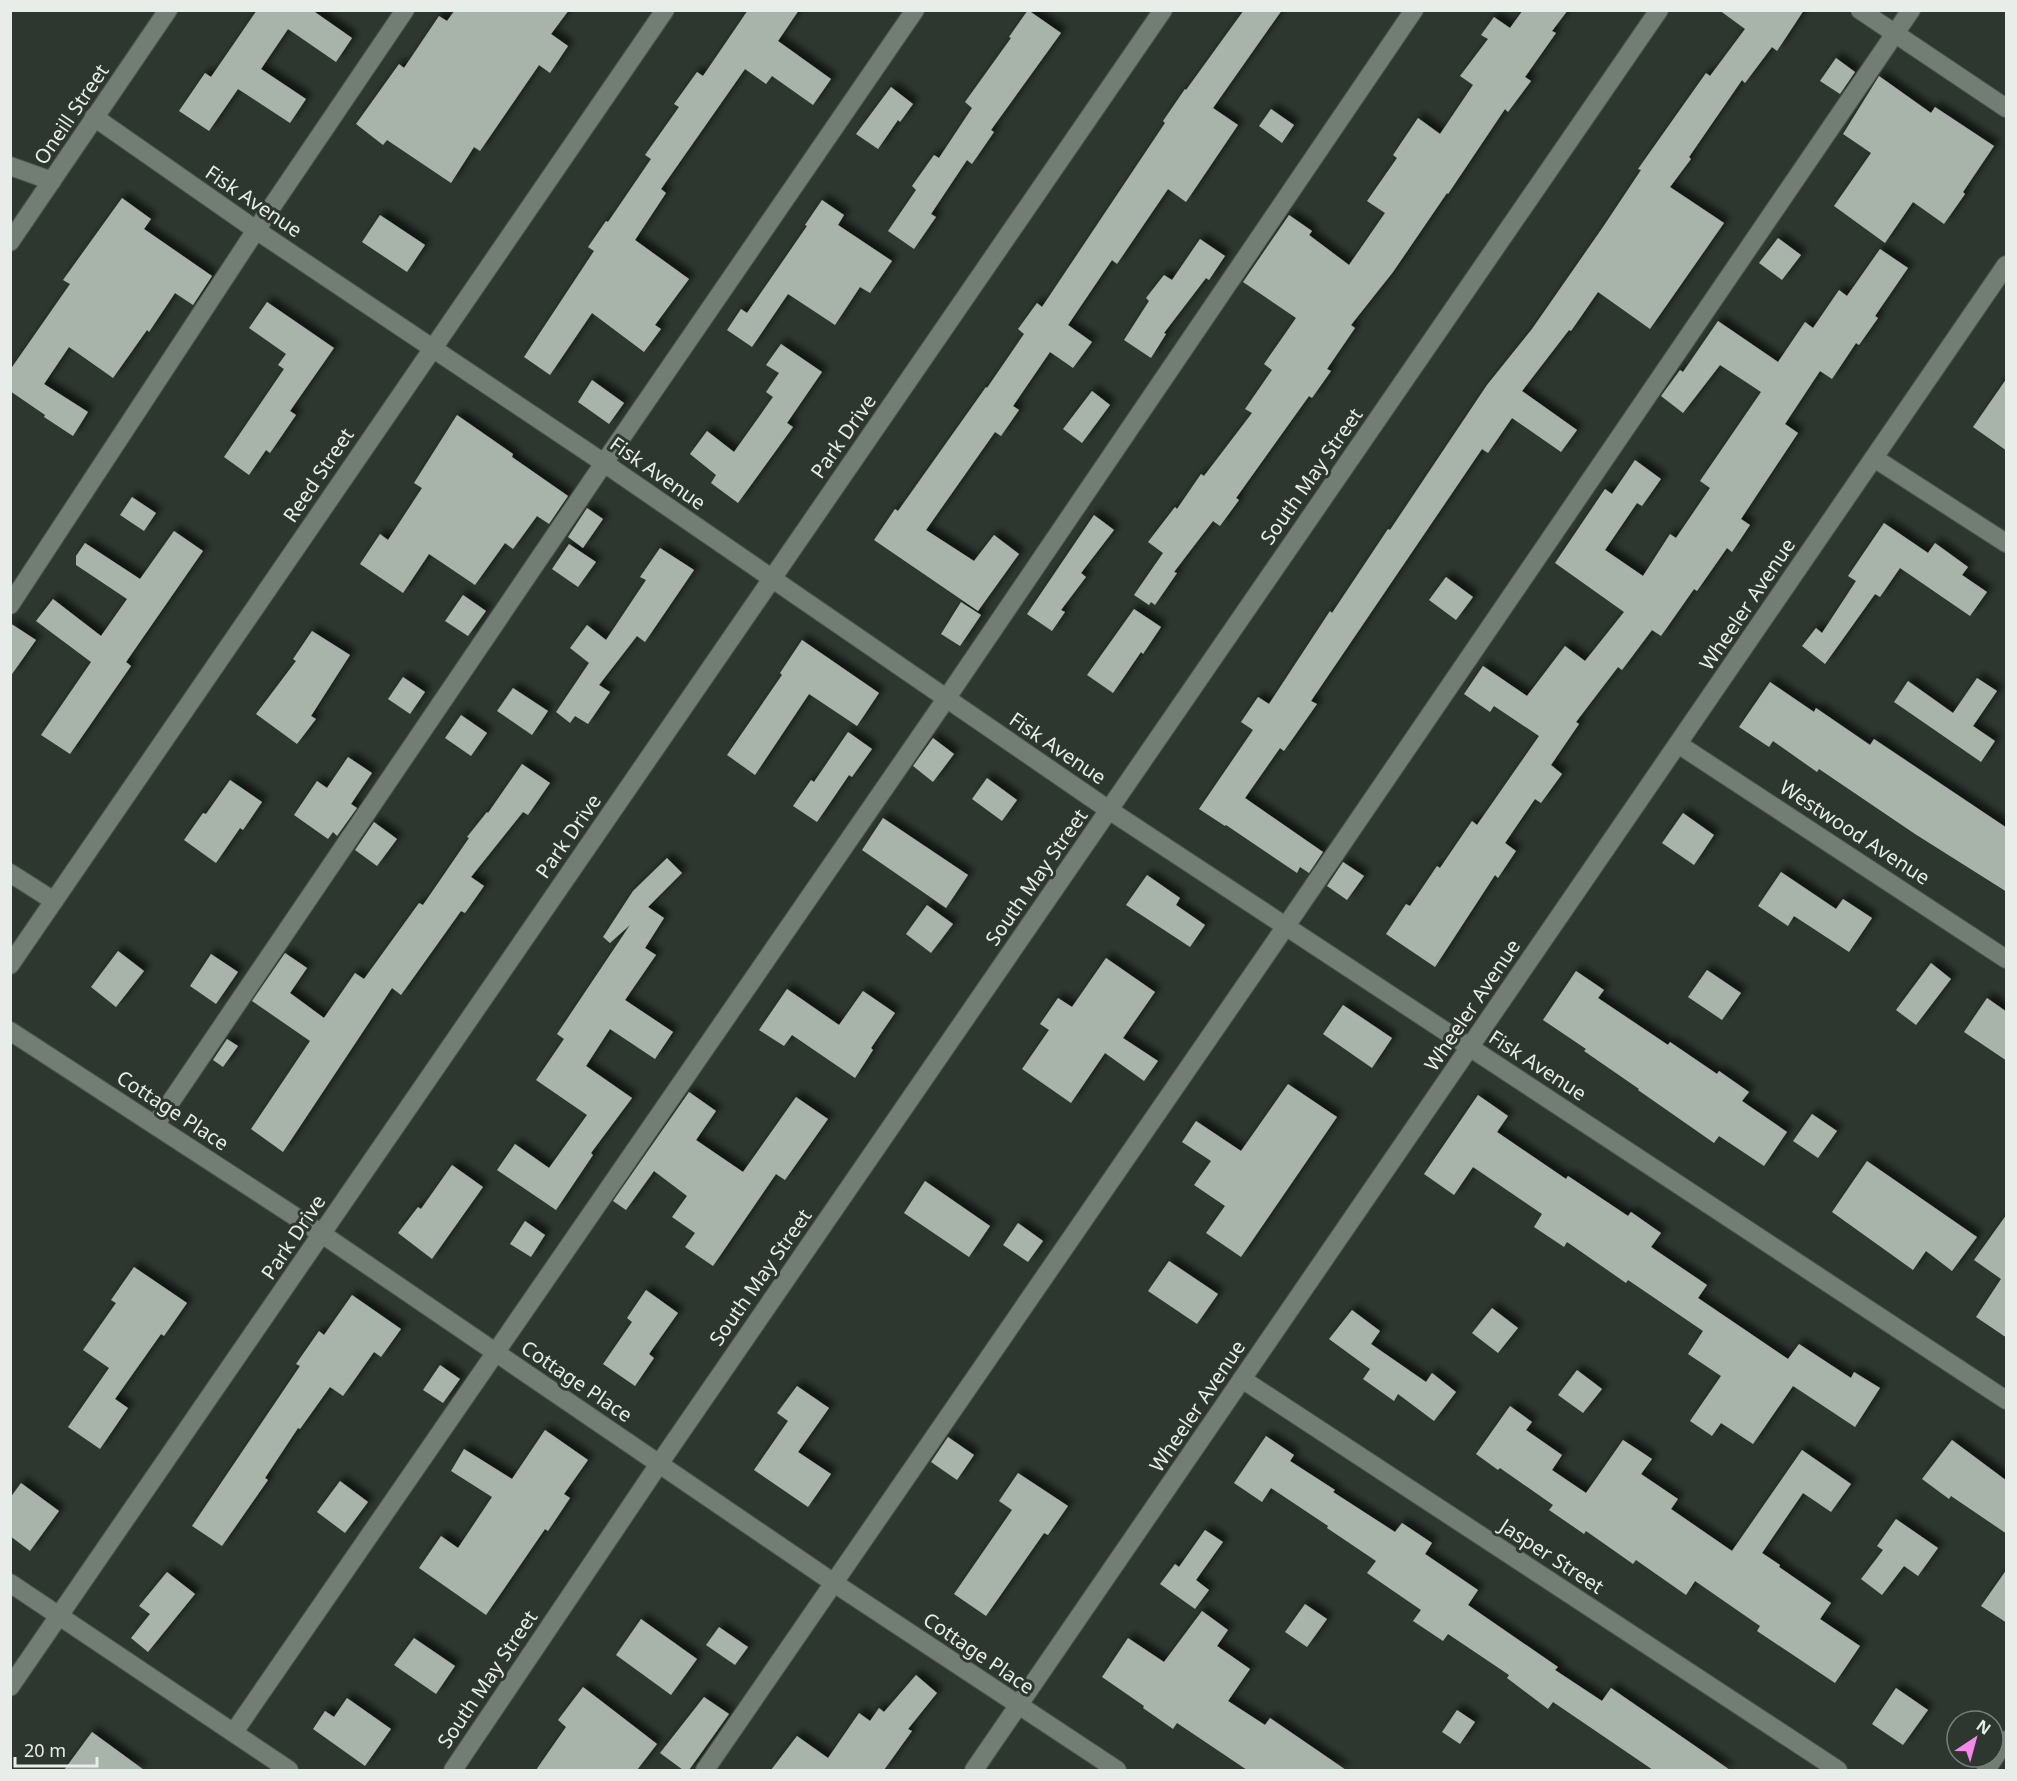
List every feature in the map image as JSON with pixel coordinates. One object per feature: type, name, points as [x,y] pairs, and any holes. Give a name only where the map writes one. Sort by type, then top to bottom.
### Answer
[{"type":"street","name":"Oneill Street","points":[[10,242],[168,10]]},
{"type":"street","points":[[10,605],[256,230],[405,10]]},
{"type":"street","name":"Reed Street","points":[[10,965],[665,10]]},
{"type":"street","points":[[154,1125],[915,10]]},
{"type":"street","name":"Park Drive","points":[[10,1687],[1163,10]]},
{"type":"street","points":[[234,1732],[946,699],[1414,10]]},
{"type":"street","name":"South May Street","points":[[453,1770],[659,1464],[1659,10]]},
{"type":"street","points":[[1860,10],[2007,108]]},
{"type":"street","points":[[705,1770],[1286,926],[1911,10]]},
{"type":"street","name":"Fisk Avenue","points":[[94,117],[256,230],[604,463],[1109,810],[2007,1400]]},
{"type":"street","points":[[10,166],[52,181]]},
{"type":"street","name":"Wheeler Avenue","points":[[974,1770],[2007,265]]},
{"type":"street","points":[[1874,458],[2007,543]]},
{"type":"street","name":"Westwood Avenue","points":[[1678,744],[2007,959]]},
{"type":"street","points":[[10,873],[54,901]]},
{"type":"street","name":"Cottage Place","points":[[10,1031],[322,1234],[834,1583],[1018,1707],[1117,1770]]},
{"type":"street","name":"Jasper Street","points":[[1242,1379],[1838,1770]]},
{"type":"street","points":[[10,1583],[289,1770]]},
{"type":"street","points":[[1986,1770],[2007,1740]]},
{"type":"building","points":[[257,10],[312,10],[352,38],[336,62],[288,29],[261,69],[306,99],[290,123],[238,89],[209,131],[179,111],[205,73],[211,77]]},
{"type":"building","points":[[455,10],[569,10],[551,34],[568,46],[550,73],[539,65],[480,151],[474,147],[451,183],[387,140],[383,145],[356,124],[399,64],[404,68],[439,16],[447,21]]},
{"type":"building","points":[[748,10],[799,10],[778,41],[831,79],[813,105],[772,76],[766,84],[745,69],[661,189],[666,193],[635,240],[689,279],[655,325],[661,329],[644,352],[592,313],[550,375],[524,357],[594,251],[588,247],[651,159],[645,155],[679,107],[674,104],[697,72],[703,76]]},
{"type":"building","points":[[1028,10],[1061,33],[991,130],[994,132],[972,164],[967,160],[931,214],[936,217],[914,249],[888,231],[916,190],[912,186],[934,155],[939,158],[972,108],[965,102]]},
{"type":"building","points":[[1244,10],[1282,10],[1213,108],[1238,125],[1186,202],[1168,189],[1117,264],[1112,260],[1068,325],[1092,342],[1073,368],[1050,352],[1013,406],[1019,410],[1001,436],[995,432],[926,530],[974,561],[994,535],[1019,554],[978,611],[874,540],[895,509],[898,511],[987,388],[1024,334],[1018,329],[1037,303],[1042,307],[1165,123],[1163,121]]},
{"type":"building","points":[[1523,10],[1568,10],[1552,31],[1556,33],[1525,77],[1531,81],[1508,112],[1505,109],[1393,272],[1351,325],[1355,328],[1327,369],[1331,371],[1312,398],[1309,396],[1236,498],[1239,500],[1220,526],[1213,521],[1174,572],[1177,573],[1155,605],[1151,602],[1149,605],[1134,595],[1163,553],[1148,542],[1175,507],[1177,509],[1201,474],[1204,476],[1252,413],[1245,409],[1272,370],[1264,364],[1296,318],[1243,282],[1289,215],[1312,231],[1309,235],[1349,265],[1385,213],[1367,201],[1397,158],[1393,155],[1418,118],[1440,134],[1473,85],[1460,76],[1488,39],[1481,35],[1494,17],[1510,28]]},
{"type":"building","points":[[1719,10],[1804,10],[1777,51],[1772,47],[1745,83],[1742,80],[1670,187],[1724,223],[1650,329],[1598,292],[1571,331],[1569,330],[1522,391],[1577,430],[1561,452],[1512,418],[1488,453],[1482,449],[1311,701],[1317,704],[1284,751],[1280,748],[1245,798],[1323,852],[1309,873],[1300,867],[1297,873],[1199,809],[1253,730],[1241,722],[1258,697],[1269,704],[1330,611],[1332,613],[1388,529],[1390,530],[1487,385],[1532,329],[1603,227],[1641,170],[1638,169],[1706,73],[1710,76],[1745,29]]},
{"type":"building","points":[[1836,58],[1855,72],[1840,94],[1820,81]]},
{"type":"building","points":[[1879,76],[1931,113],[1935,107],[1994,146],[1944,224],[1913,202],[1885,243],[1834,206],[1871,153],[1843,134]]},
{"type":"building","points":[[891,87],[913,104],[900,122],[898,120],[878,149],[856,134]]},
{"type":"building","points":[[1271,109],[1294,125],[1282,143],[1259,126]]},
{"type":"building","points":[[122,198],[151,219],[144,229],[212,276],[193,305],[175,293],[149,332],[147,330],[113,378],[69,347],[44,384],[88,412],[73,436],[10,391],[10,370],[70,284],[63,280]]},
{"type":"building","points":[[822,200],[844,215],[838,225],[892,261],[870,293],[860,287],[835,325],[788,294],[752,347],[727,330],[741,309],[747,313],[807,226],[805,225]]},
{"type":"building","points":[[380,215],[425,245],[407,272],[362,242]]},
{"type":"building","points":[[1778,238],[1801,255],[1782,280],[1759,263]]},
{"type":"building","points":[[1200,239],[1225,256],[1209,280],[1206,278],[1164,333],[1166,334],[1151,358],[1124,340],[1149,301],[1146,298],[1164,275],[1172,280]]},
{"type":"building","points":[[1880,249],[1908,268],[1875,316],[1878,318],[1859,345],[1856,343],[1832,379],[1820,371],[1785,424],[1798,433],[1741,519],[1750,525],[1732,552],[1727,548],[1697,591],[1694,589],[1661,636],[1652,630],[1622,670],[1618,667],[1576,722],[1579,724],[1551,765],[1562,774],[1541,803],[1535,799],[1505,843],[1516,851],[1498,878],[1495,875],[1435,967],[1386,934],[1406,904],[1410,906],[1437,866],[1440,868],[1472,821],[1477,825],[1539,736],[1494,706],[1490,712],[1464,694],[1483,666],[1527,696],[1565,646],[1585,661],[1624,612],[1555,563],[1605,489],[1612,494],[1635,460],[1661,479],[1642,506],[1637,503],[1605,550],[1643,576],[1670,534],[1676,538],[1710,488],[1700,481],[1761,392],[1720,365],[1683,413],[1661,396],[1680,370],[1683,372],[1718,321],[1778,362],[1805,322],[1813,328],[1839,290],[1847,296]]},
{"type":"building","points":[[267,302],[334,348],[290,411],[296,415],[270,453],[266,450],[249,475],[224,457],[284,369],[278,365],[286,354],[249,328]]},
{"type":"building","points":[[781,344],[822,372],[787,423],[793,427],[738,503],[711,483],[716,475],[690,454],[707,431],[734,452],[773,397],[766,392],[779,373],[766,365]]},
{"type":"building","points":[[2007,378],[2007,451],[1973,427]]},
{"type":"building","points":[[592,380],[624,403],[609,424],[578,402]]},
{"type":"building","points":[[1092,391],[1110,405],[1082,443],[1063,429]]},
{"type":"building","points":[[457,415],[568,496],[549,524],[537,516],[513,549],[505,543],[475,585],[429,554],[403,593],[360,564],[380,534],[388,540],[422,488],[414,483]]},
{"type":"building","points":[[132,497],[156,513],[144,531],[120,515]]},
{"type":"building","points":[[587,508],[603,519],[583,548],[568,537]]},
{"type":"building","points":[[1094,515],[1114,530],[1081,573],[1086,577],[1061,610],[1065,612],[1052,631],[1027,614]]},
{"type":"building","points":[[1884,523],[1928,553],[1935,543],[1968,567],[1962,575],[1987,592],[1970,616],[1900,568],[1880,597],[1875,594],[1825,664],[1802,646],[1816,628],[1822,633],[1856,581],[1848,576]]},
{"type":"building","points":[[174,531],[203,551],[126,662],[131,666],[70,754],[41,735],[91,662],[36,621],[53,599],[101,636],[127,599],[76,565],[76,556],[85,543],[140,579]]},
{"type":"building","points":[[569,544],[596,562],[578,587],[552,569]]},
{"type":"building","points":[[660,548],[694,570],[645,642],[637,636],[599,685],[610,692],[588,724],[575,716],[570,723],[556,712],[589,663],[570,648],[587,625],[606,640],[646,580],[640,577]]},
{"type":"building","points":[[1446,577],[1473,597],[1456,620],[1429,600]]},
{"type":"building","points":[[463,595],[486,611],[468,636],[445,621]]},
{"type":"building","points":[[961,602],[981,615],[960,646],[941,634]]},
{"type":"building","points":[[1134,609],[1161,627],[1113,693],[1087,675]]},
{"type":"building","points":[[10,623],[36,640],[10,677]]},
{"type":"building","points":[[312,631],[350,655],[311,716],[316,719],[297,744],[256,714],[296,661],[293,659]]},
{"type":"building","points":[[802,640],[879,693],[857,726],[809,694],[755,775],[727,755],[782,675],[780,673]]},
{"type":"building","points":[[403,677],[425,692],[410,714],[388,699]]},
{"type":"building","points":[[1977,678],[1997,691],[1973,726],[1995,741],[1981,762],[1894,702],[1908,681],[1953,713]]},
{"type":"building","points":[[1770,682],[1814,712],[1816,708],[1870,745],[1874,739],[2007,828],[2007,892],[1915,834],[1819,769],[1817,772],[1773,741],[1769,747],[1739,727]]},
{"type":"building","points":[[513,688],[548,711],[532,735],[497,711]]},
{"type":"building","points":[[461,715],[487,733],[471,756],[445,738]]},
{"type":"building","points":[[848,732],[872,749],[852,777],[849,775],[817,822],[793,806],[811,780],[814,782]]},
{"type":"building","points":[[933,738],[954,754],[933,782],[913,766]]},
{"type":"building","points":[[348,757],[372,773],[351,804],[357,808],[337,836],[333,832],[328,839],[294,815],[317,781],[327,788]]},
{"type":"building","points":[[522,764],[550,783],[528,815],[523,812],[471,877],[484,886],[465,913],[461,911],[401,995],[392,988],[283,1152],[251,1129],[310,1041],[252,1001],[285,953],[307,968],[290,993],[324,1018],[355,973],[364,979],[419,903],[423,905],[469,838],[467,837],[488,813]]},
{"type":"building","points":[[987,778],[1017,800],[1002,821],[972,799]]},
{"type":"building","points":[[230,780],[262,802],[243,830],[240,828],[216,863],[184,840]]},
{"type":"building","points":[[1683,813],[1714,835],[1694,865],[1662,843]]},
{"type":"building","points":[[883,818],[968,875],[946,908],[862,850]]},
{"type":"building","points":[[374,822],[397,839],[377,866],[355,850]]},
{"type":"building","points":[[667,858],[682,873],[648,907],[664,918],[645,948],[656,955],[625,1000],[673,1032],[655,1059],[610,1029],[586,1066],[632,1098],[591,1153],[593,1155],[556,1210],[497,1170],[515,1144],[549,1168],[587,1115],[536,1080],[564,1039],[557,1034],[630,925],[610,943],[603,937],[633,891]]},
{"type":"building","points":[[1343,862],[1364,876],[1347,900],[1327,886]]},
{"type":"building","points":[[1781,872],[1836,909],[1843,899],[1872,918],[1849,952],[1794,916],[1788,926],[1758,906]]},
{"type":"building","points":[[1147,875],[1180,898],[1176,905],[1205,925],[1190,947],[1126,905]]},
{"type":"building","points":[[927,905],[953,924],[931,953],[906,934]]},
{"type":"building","points":[[118,951],[144,971],[116,1007],[91,987]]},
{"type":"building","points":[[211,954],[238,972],[216,1004],[190,986]]},
{"type":"building","points":[[1106,958],[1155,992],[1123,1038],[1158,1061],[1144,1081],[1105,1053],[1071,1103],[1022,1069],[1049,1030],[1040,1024],[1058,998],[1072,1007]]},
{"type":"building","points":[[1931,963],[1951,979],[1916,1025],[1896,1010]]},
{"type":"building","points":[[1707,970],[1741,993],[1722,1020],[1688,997]]},
{"type":"building","points":[[1576,971],[1604,990],[1598,998],[1668,1045],[1670,1042],[1717,1074],[1719,1071],[1749,1092],[1742,1101],[1787,1132],[1764,1166],[1719,1136],[1714,1143],[1543,1020]]},
{"type":"building","points":[[787,989],[839,1025],[863,991],[895,1013],[871,1048],[873,1050],[855,1078],[792,1035],[784,1046],[759,1030]]},
{"type":"building","points":[[1987,998],[2007,1012],[2007,1061],[1964,1032]]},
{"type":"building","points":[[1343,1005],[1392,1038],[1372,1068],[1323,1034]]},
{"type":"building","points":[[227,1039],[238,1046],[223,1067],[213,1060]]},
{"type":"building","points":[[1288,1084],[1337,1117],[1241,1257],[1206,1233],[1225,1206],[1194,1185],[1211,1161],[1182,1142],[1196,1121],[1241,1151]]},
{"type":"building","points":[[689,1092],[716,1111],[696,1140],[743,1172],[796,1097],[828,1119],[785,1180],[776,1174],[713,1266],[685,1247],[695,1233],[672,1217],[687,1196],[654,1171],[626,1210],[613,1201]]},
{"type":"building","points":[[1478,1095],[1508,1116],[1497,1132],[1566,1179],[1568,1176],[1628,1216],[1631,1212],[1661,1233],[1651,1247],[1707,1285],[1698,1298],[1788,1359],[1799,1344],[1851,1378],[1854,1372],[1880,1388],[1855,1427],[1793,1386],[1753,1444],[1721,1423],[1712,1436],[1690,1421],[1721,1376],[1688,1354],[1703,1331],[1628,1280],[1626,1283],[1567,1242],[1564,1247],[1534,1227],[1542,1214],[1473,1167],[1454,1195],[1424,1174]]},
{"type":"building","points":[[1812,1114],[1837,1131],[1818,1158],[1793,1141]]},
{"type":"building","points":[[1867,1161],[1977,1237],[1952,1271],[1926,1251],[1913,1270],[1832,1212]]},
{"type":"building","points":[[452,1165],[483,1187],[432,1259],[398,1233],[418,1207],[421,1209]]},
{"type":"building","points":[[925,1181],[990,1226],[969,1257],[904,1213]]},
{"type":"building","points":[[2007,1214],[2007,1338],[1976,1317],[2001,1279],[1974,1260]]},
{"type":"building","points":[[525,1221],[545,1235],[531,1257],[510,1244]]},
{"type":"building","points":[[1018,1223],[1043,1241],[1028,1262],[1003,1245]]},
{"type":"building","points":[[1169,1261],[1218,1294],[1197,1324],[1148,1291]]},
{"type":"building","points":[[134,1267],[187,1303],[164,1336],[161,1334],[115,1399],[128,1408],[100,1449],[68,1427],[109,1368],[83,1350],[116,1303],[111,1300]]},
{"type":"building","points":[[646,1290],[678,1313],[649,1354],[654,1358],[635,1386],[603,1364],[632,1322],[627,1318]]},
{"type":"building","points":[[352,1295],[401,1329],[381,1357],[374,1352],[343,1396],[330,1387],[300,1429],[298,1428],[265,1478],[268,1480],[222,1546],[192,1526],[300,1366],[296,1364],[319,1331],[324,1335]]},
{"type":"building","points":[[1492,1308],[1518,1328],[1498,1353],[1472,1333]]},
{"type":"building","points":[[1352,1310],[1380,1331],[1371,1344],[1426,1382],[1432,1373],[1456,1392],[1434,1421],[1398,1394],[1394,1401],[1363,1379],[1370,1369],[1329,1339]]},
{"type":"building","points":[[440,1365],[460,1379],[443,1403],[423,1390]]},
{"type":"building","points":[[1577,1370],[1602,1389],[1583,1413],[1558,1395]]},
{"type":"building","points":[[797,1386],[829,1408],[798,1452],[831,1474],[808,1507],[754,1470],[788,1421],[777,1413]]},
{"type":"building","points":[[1510,1406],[1532,1422],[1526,1430],[1562,1455],[1552,1470],[1586,1493],[1623,1440],[1652,1459],[1641,1474],[1678,1499],[1671,1509],[1732,1551],[1802,1450],[1851,1484],[1831,1512],[1803,1493],[1762,1553],[1831,1603],[1820,1619],[1860,1646],[1835,1683],[1757,1631],[1760,1626],[1695,1581],[1686,1595],[1636,1560],[1633,1564],[1586,1531],[1584,1534],[1549,1510],[1553,1505],[1476,1454]]},
{"type":"building","points":[[545,1430],[588,1460],[564,1494],[570,1498],[548,1531],[545,1529],[486,1615],[419,1568],[441,1536],[458,1548],[492,1497],[451,1471],[464,1449],[512,1479]]},
{"type":"building","points":[[1266,1436],[1294,1455],[1290,1461],[1395,1532],[1402,1523],[1432,1543],[1425,1554],[1478,1590],[1468,1605],[1558,1667],[1555,1670],[1602,1701],[1611,1688],[1730,1770],[1653,1770],[1553,1702],[1548,1709],[1507,1678],[1509,1675],[1448,1634],[1443,1641],[1413,1621],[1421,1610],[1367,1573],[1376,1561],[1271,1488],[1262,1502],[1234,1483]]},
{"type":"building","points":[[948,1437],[974,1455],[957,1480],[931,1462]]},
{"type":"building","points":[[1952,1440],[2007,1481],[2007,1534],[1951,1496],[1949,1499],[1922,1479]]},
{"type":"building","points":[[1018,1473],[1068,1506],[1048,1535],[1044,1533],[986,1616],[954,1594],[1012,1510],[999,1501]]},
{"type":"building","points":[[340,1481],[368,1502],[345,1533],[317,1512]]},
{"type":"building","points":[[21,1483],[59,1511],[30,1551],[10,1536],[10,1498]]},
{"type":"building","points":[[1896,1519],[1938,1548],[1918,1576],[1904,1566],[1882,1595],[1861,1579],[1883,1550],[1877,1546]]},
{"type":"building","points":[[1205,1530],[1223,1542],[1196,1580],[1209,1590],[1195,1609],[1160,1584],[1175,1564],[1179,1567]]},
{"type":"building","points":[[2007,1569],[2007,1623],[1981,1606]]},
{"type":"building","points":[[167,1572],[195,1594],[148,1652],[131,1638],[150,1614],[139,1606]]},
{"type":"building","points":[[1305,1604],[1327,1619],[1307,1647],[1285,1632]]},
{"type":"building","points":[[1202,1611],[1228,1630],[1217,1646],[1250,1669],[1228,1701],[1265,1725],[1270,1718],[1346,1770],[1247,1770],[1177,1723],[1173,1729],[1102,1677],[1128,1638],[1164,1662]]},
{"type":"building","points":[[641,1619],[697,1659],[671,1695],[616,1655]]},
{"type":"building","points":[[719,1627],[748,1647],[735,1665],[706,1645]]},
{"type":"building","points":[[414,1638],[455,1666],[436,1694],[394,1665]]},
{"type":"building","points":[[916,1675],[937,1693],[908,1729],[912,1731],[884,1770],[771,1770],[797,1736],[828,1758],[859,1713],[870,1721],[879,1708],[884,1712]]},
{"type":"building","points":[[583,1687],[657,1744],[637,1770],[536,1770],[566,1727],[558,1720]]},
{"type":"building","points":[[1896,1688],[1928,1710],[1903,1745],[1872,1724]]},
{"type":"building","points":[[704,1697],[729,1714],[689,1770],[683,1770],[660,1753]]},
{"type":"building","points":[[347,1698],[391,1729],[365,1766],[313,1729],[325,1711],[334,1717]]},
{"type":"building","points":[[1457,1710],[1475,1722],[1460,1744],[1442,1732]]},
{"type":"building","points":[[92,1732],[144,1770],[64,1770]]}]
